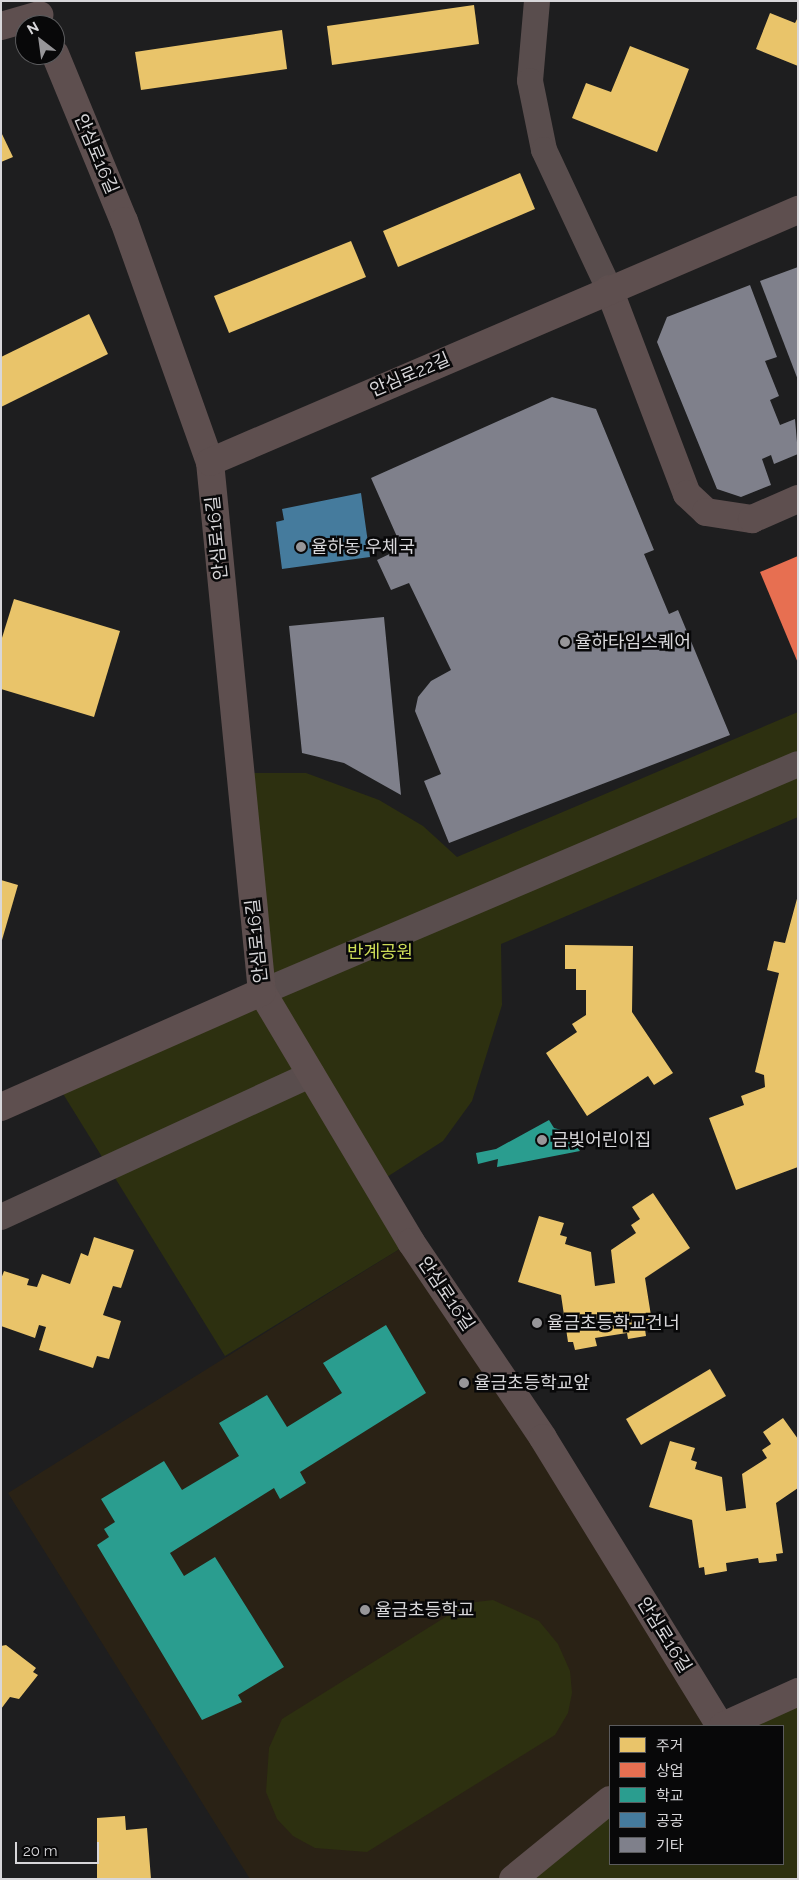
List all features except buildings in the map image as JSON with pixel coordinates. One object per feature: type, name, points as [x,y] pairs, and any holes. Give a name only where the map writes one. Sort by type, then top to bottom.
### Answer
[{"type":"main road","points":[[1,26],[39,14]]},
{"type":"main road","name":"안심로16길","points":[[60,65],[124,222],[210,462],[262,992],[411,1242],[543,1438],[721,1725]]},
{"type":"main road","name":"안심로22길","points":[[210,462],[798,210]]},
{"type":"main road","points":[[610,289],[687,494],[706,512],[752,519],[798,499]]},
{"type":"main road","points":[[1,1107],[262,992]]},
{"type":"main road","points":[[724,1725],[798,1692]]},
{"type":"main road","points":[[513,1879],[609,1801]]},
{"type":"street","points":[[537,1],[530,81],[544,150],[610,289]]},
{"type":"street","points":[[262,992],[798,764]]},
{"type":"street","points":[[1,1217],[312,1074]]},
{"type":"shaded area","name":"율금초등학교","points":[[411,1242],[719,1725],[609,1725],[609,1806],[512,1879],[250,1879],[8,1493]]},
{"type":"green space","name":"반계공원","points":[[798,712],[798,817],[501,944],[502,1005],[472,1101],[443,1141],[376,1184],[411,1242],[225,1356],[57,1084],[262,992],[240,773],[306,773],[379,800],[423,826],[457,857]]},
{"type":"green space","points":[[493,1600],[539,1621],[558,1644],[570,1671],[572,1693],[568,1713],[555,1735],[367,1852],[315,1848],[293,1836],[277,1819],[266,1792],[269,1748],[282,1719],[468,1603]]},
{"type":"green space","points":[[798,1695],[798,1879],[512,1879],[609,1806],[609,1865],[784,1865],[784,1725],[725,1725]]},
{"type":"place","name":"율하동 우체국","points":[[301,547]]},
{"type":"place","name":"율하타임스퀘어","points":[[565,642]]},
{"type":"place","name":"금빛어린이집","points":[[542,1140]]},
{"type":"place","name":"율금초등학교건너","points":[[537,1323]]},
{"type":"place","name":"율금초등학교앞","points":[[464,1383]]},
{"type":"place","name":"율금초등학교","points":[[365,1610]]}]
